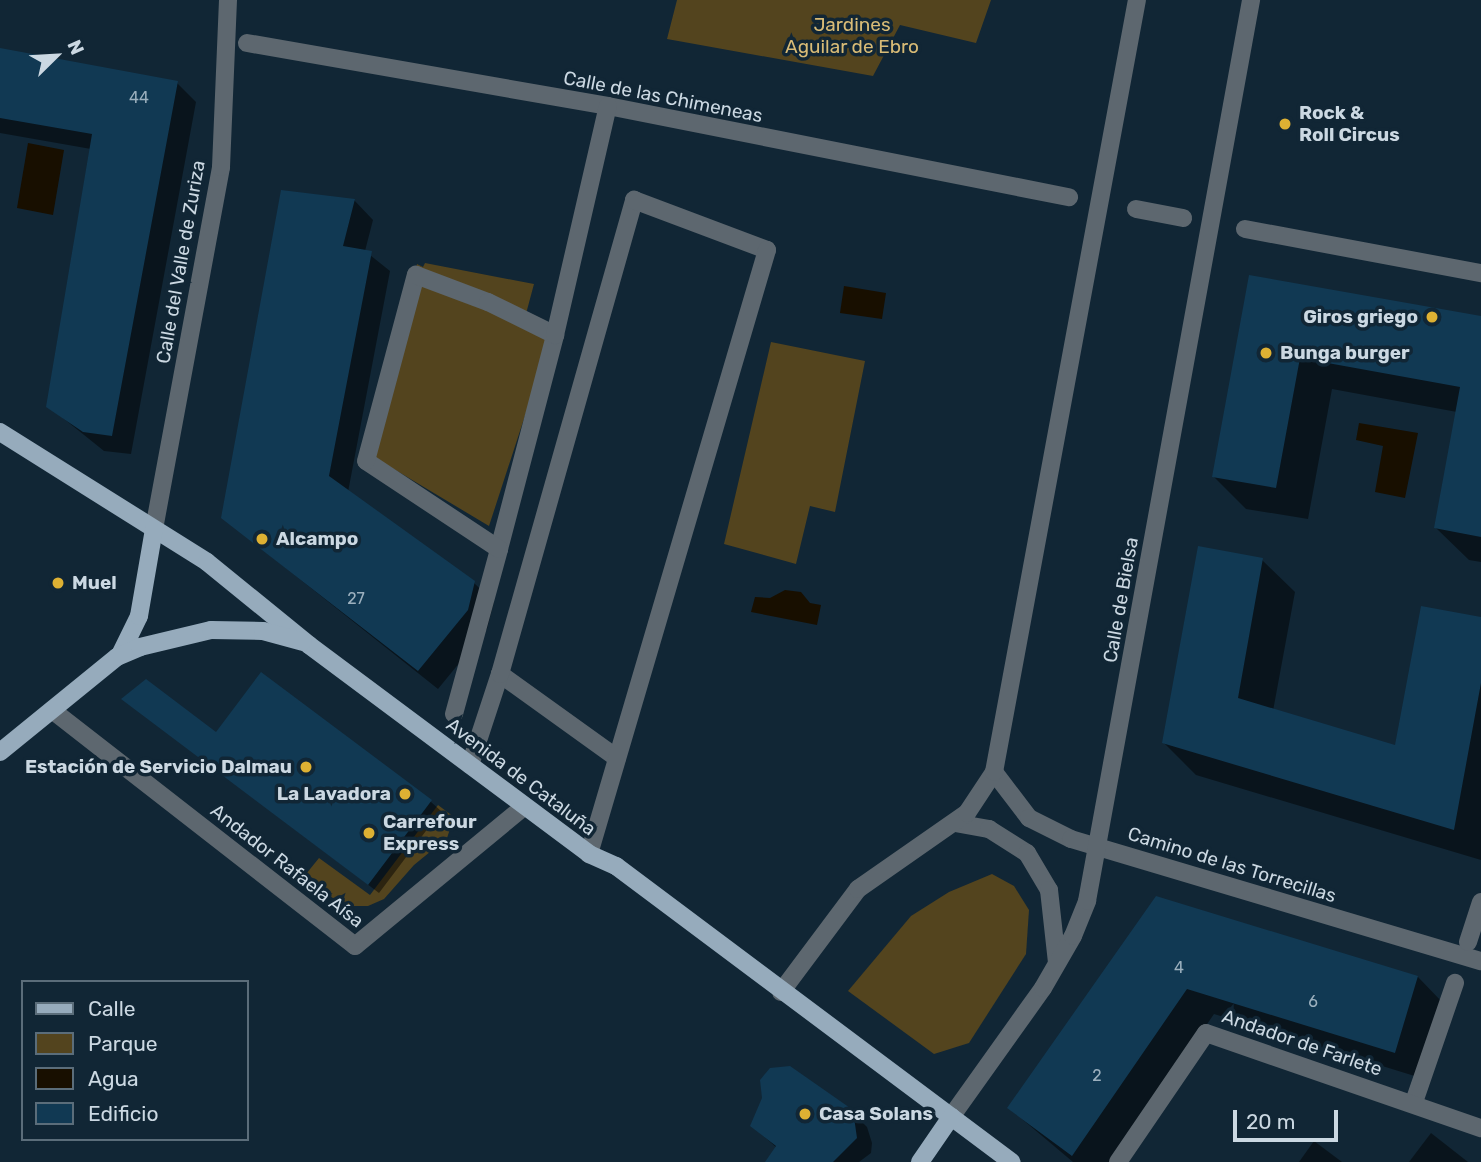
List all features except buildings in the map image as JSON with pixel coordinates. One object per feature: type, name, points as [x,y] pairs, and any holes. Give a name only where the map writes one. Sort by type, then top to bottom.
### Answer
[{"type":"main road","name":"Avenida de Cataluña","points":[[0,432],[217,569],[309,645],[589,854],[616,866],[781,992],[1012,1162]]},
{"type":"main road","points":[[0,752],[117,657],[134,633],[154,529]]},
{"type":"main road","points":[[117,657],[163,639],[211,630],[263,631],[309,645]]},
{"type":"main road","name":"Calle de Bielsa","points":[[920,1162],[951,1117]]},
{"type":"street","name":"Calle del Valle de Zuriza","points":[[154,529],[221,167],[228,0]]},
{"type":"street","points":[[781,992],[858,889],[955,823],[979,800],[994,772],[1137,0]]},
{"type":"street","name":"Calle de Bielsa","points":[[951,1117],[1057,965],[1082,917],[1251,0]]},
{"type":"street","name":"Calle de las Chimeneas","points":[[247,43],[608,106],[1069,197]]},
{"type":"street","points":[[454,713],[555,335],[608,106]]},
{"type":"street","points":[[470,765],[500,674],[634,200],[767,250],[589,854]]},
{"type":"street","points":[[1136,209],[1183,218]]},
{"type":"street","points":[[1245,229],[1481,273]]},
{"type":"street","points":[[499,549],[366,461],[416,275],[488,302],[555,335]]},
{"type":"street","points":[[500,674],[617,758]]},
{"type":"street","name":"Andador Rafaela Aísa","points":[[52,710],[355,946],[526,806]]},
{"type":"street","name":"Camino de las Torrecillas","points":[[994,772],[1029,818],[1097,847],[1481,961]]},
{"type":"street","points":[[955,823],[989,828],[1034,862],[1055,913],[1057,965]]},
{"type":"street","points":[[1468,942],[1481,902]]},
{"type":"street","points":[[1415,1102],[1455,983]]},
{"type":"street","name":"Andador de Farlete","points":[[1118,1162],[1206,1033],[1415,1102],[1481,1128]]},
{"type":"green space","name":"Jardines Aguilar de Ebro","points":[[677,0],[991,0],[976,43],[900,25],[873,76],[667,39]]},
{"type":"green space","points":[[425,263],[534,284],[523,325],[550,339],[489,526],[372,456],[417,264],[423,267]]},
{"type":"green space","points":[[771,342],[865,361],[835,512],[810,506],[796,564],[724,544]]},
{"type":"green space","points":[[438,805],[454,817],[447,838],[414,865],[384,899],[368,906],[346,906],[302,879],[319,858],[370,895]]},
{"type":"green space","points":[[992,874],[1014,886],[1029,910],[1026,954],[969,1043],[934,1054],[848,991],[911,916],[949,892]]},
{"type":"water","points":[[28,143],[64,150],[53,215],[17,208]]},
{"type":"water","points":[[844,286],[886,293],[882,319],[840,313]]},
{"type":"water","points":[[1359,423],[1418,433],[1405,498],[1375,492],[1383,446],[1356,440]]},
{"type":"water","points":[[785,590],[801,592],[810,603],[821,605],[817,625],[751,612],[755,597],[770,598]]},
{"type":"place","name":"Rock & Roll Circus","points":[[1285,124]]},
{"type":"place","name":"Giros griego","points":[[1432,317]]},
{"type":"place","name":"Bunga burger","points":[[1266,353]]},
{"type":"place","name":"Alcampo","points":[[262,539]]},
{"type":"place","name":"Muel","points":[[58,583]]},
{"type":"place","name":"Estación de Servicio Dalmau","points":[[306,767]]},
{"type":"place","name":"La Lavadora","points":[[405,794]]},
{"type":"place","name":"Carrefour Express","points":[[369,833]]},
{"type":"place","name":"Casa Solans","points":[[805,1114]]}]
